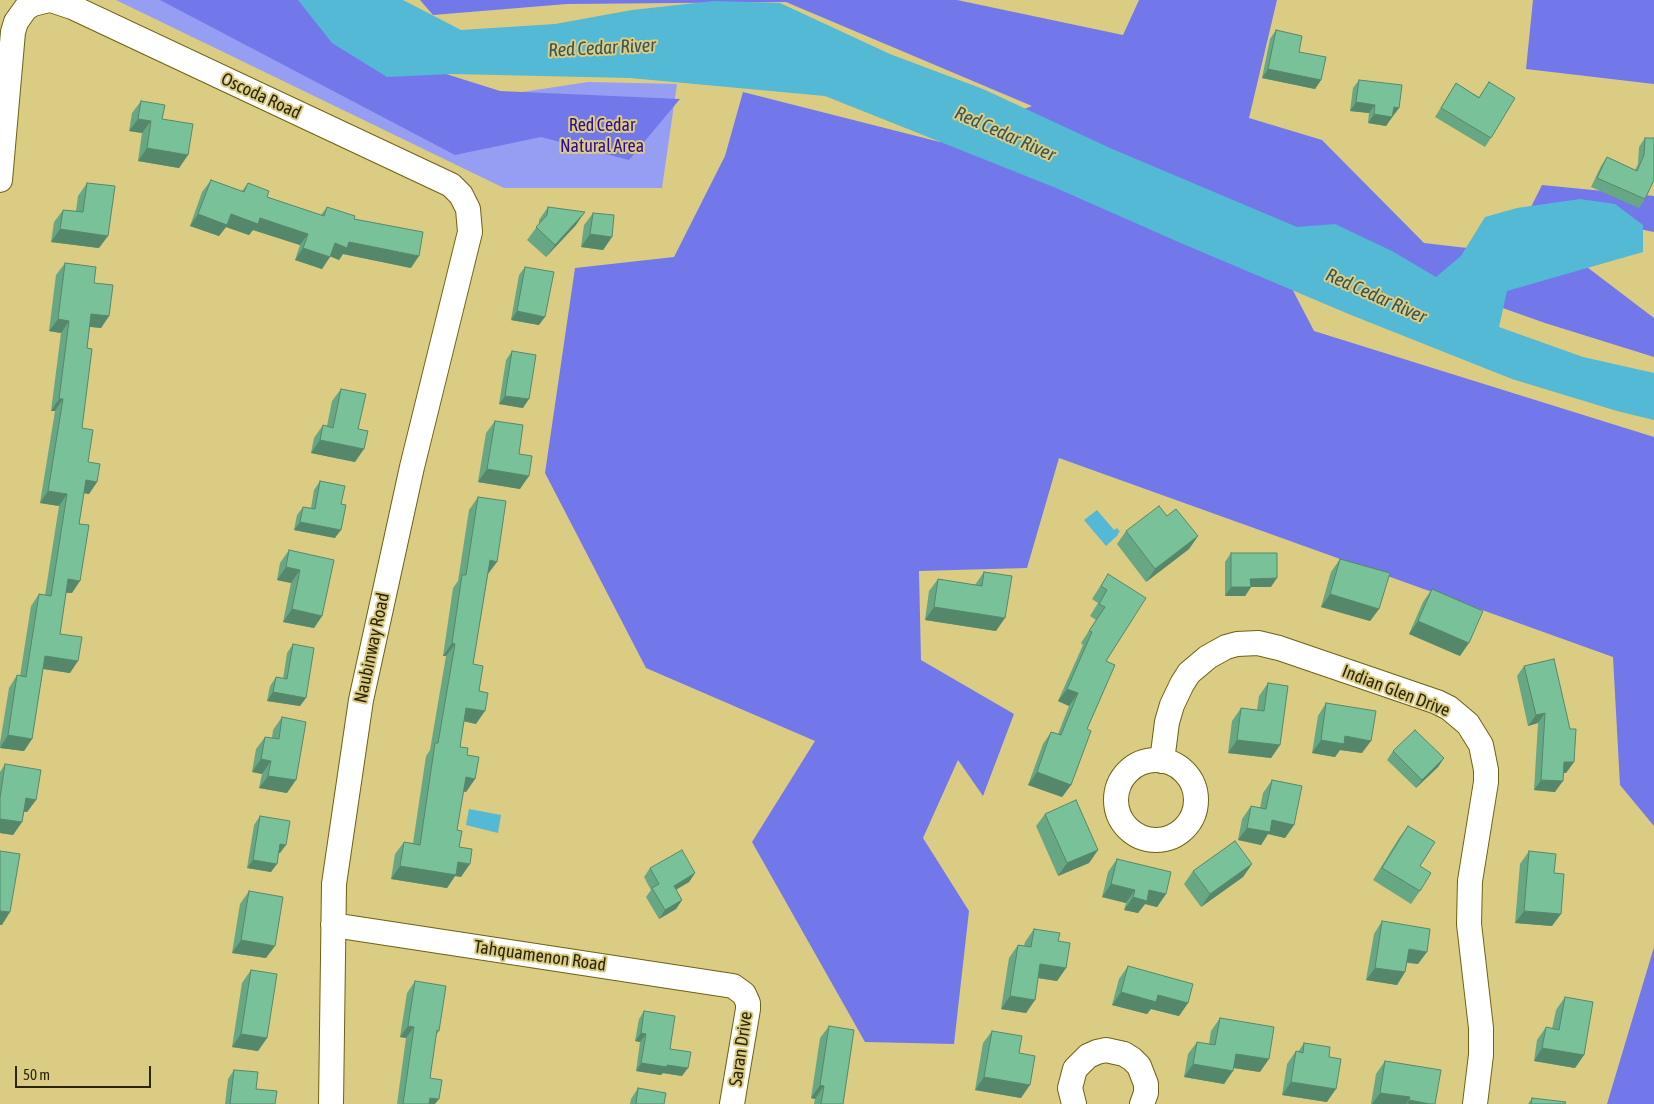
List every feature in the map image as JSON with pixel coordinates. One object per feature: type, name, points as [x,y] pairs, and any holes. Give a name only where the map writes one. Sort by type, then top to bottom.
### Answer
[{"type":"street","name":"Oscoda Road","points":[[0,180],[13,32],[21,13],[33,4],[50,0],[72,7],[451,185],[461,194],[465,202]]},
{"type":"street","name":"Naubinway Road","points":[[331,1104],[334,884],[361,700],[410,476],[470,232],[470,216],[465,202]]},
{"type":"street","name":"Indian Glen Drive","points":[[1162,761],[1167,722],[1172,705],[1182,684],[1198,664],[1212,654],[1226,647],[1248,643],[1278,648],[1437,702],[1449,708],[1468,724],[1481,744],[1486,770],[1470,881],[1469,932],[1481,1028],[1481,1055],[1475,1104]]},
{"type":"street","name":"Tahquamenon Road","points":[[333,925],[728,984],[744,994]]},
{"type":"street","name":"Saran Drive","points":[[732,1104],[748,1009],[744,994]]},
{"type":"street","points":[[1074,1104],[1070,1088],[1075,1069],[1088,1056],[1106,1050],[1124,1054],[1139,1066],[1146,1084],[1146,1093],[1142,1104]]},
{"type":"green space","name":"Red Cedar Natural Area","points":[[116,0],[279,0],[470,100],[588,82],[677,84],[662,188],[504,188]]},
{"type":"green space","points":[[160,0],[315,0],[329,37],[500,91],[680,99],[629,160],[541,137],[455,155]]},
{"type":"green space","points":[[420,0],[957,0],[1123,35],[1139,0],[1277,0],[1249,118],[1322,140],[1424,243],[1579,261],[1654,318],[1654,357],[1545,323],[1257,221],[1314,331],[1654,437],[1654,826],[1620,785],[1613,657],[1059,458],[1027,568],[919,571],[921,660],[1014,714],[983,796],[958,760],[923,838],[969,911],[954,1044],[865,1042],[752,842],[815,741],[646,668],[545,473],[575,268],[674,257],[725,156],[743,92],[940,142],[1032,106],[786,2],[567,4],[433,15]]},
{"type":"green space","points":[[1533,0],[1654,0],[1654,84],[1526,69]]},
{"type":"green space","points":[[1542,185],[1654,196],[1654,232],[1531,207]]},
{"type":"green space","points":[[1654,947],[1654,1104],[1607,1104]]},
{"type":"water","name":"Red Cedar River","points":[[298,0],[403,0],[461,30],[555,24],[632,10],[714,1],[780,3],[890,54],[983,89],[1110,148],[1297,227],[1335,224],[1392,251],[1436,277],[1461,256],[1485,217],[1517,208],[1580,199],[1615,204],[1643,225],[1643,252],[1507,291],[1499,327],[1583,357],[1654,373],[1654,420],[1617,411],[1512,379],[1351,315],[1056,188],[825,96],[630,78],[452,74],[387,77],[332,43]]},
{"type":"water","points":[[1097,510],[1114,530],[1117,528],[1120,532],[1106,546],[1084,520]]},
{"type":"water","points":[[469,809],[501,815],[498,833],[466,825]]},
{"type":"building","points":[[1276,30],[1302,36],[1299,52],[1326,57],[1321,80],[1268,69]]},
{"type":"building","points":[[1359,80],[1402,85],[1399,108],[1394,107],[1392,117],[1374,114],[1375,105],[1356,102]]},
{"type":"building","points":[[1489,82],[1515,98],[1491,138],[1441,108],[1456,83],[1479,98]]},
{"type":"building","points":[[141,101],[165,105],[162,119],[193,124],[188,155],[147,148],[151,121],[138,119]]},
{"type":"building","points":[[1645,138],[1654,138],[1654,180],[1645,199],[1597,178],[1607,157],[1637,171],[1644,155]]},
{"type":"building","points":[[211,180],[244,192],[248,183],[269,191],[267,197],[324,216],[327,207],[355,216],[354,219],[423,232],[419,256],[349,242],[347,248],[335,243],[330,257],[303,248],[308,234],[260,218],[258,224],[231,214],[227,225],[198,214]]},
{"type":"building","points":[[87,183],[115,186],[108,236],[60,229],[63,210],[83,212]]},
{"type":"building","points":[[548,207],[585,212],[555,245],[536,227],[547,215]]},
{"type":"building","points":[[593,213],[614,215],[612,237],[590,234]]},
{"type":"building","points":[[65,263],[96,267],[94,283],[113,285],[109,316],[91,314],[87,348],[92,349],[82,428],[93,430],[88,462],[100,464],[97,482],[86,480],[79,524],[89,525],[80,581],[68,579],[60,634],[82,637],[78,661],[45,656],[32,739],[8,735],[17,675],[26,677],[39,594],[51,596],[67,494],[48,491],[63,399],[59,399],[69,321],[58,319]]},
{"type":"building","points":[[525,267],[554,272],[545,317],[517,311]]},
{"type":"building","points":[[512,351],[536,355],[529,399],[505,396]]},
{"type":"building","points":[[341,389],[366,394],[358,429],[368,431],[364,449],[320,440],[323,425],[333,428]]},
{"type":"building","points":[[495,421],[523,425],[519,454],[532,456],[529,476],[487,469]]},
{"type":"building","points":[[320,481],[345,486],[341,504],[346,505],[341,530],[300,522],[303,507],[315,509]]},
{"type":"building","points":[[478,497],[506,501],[497,562],[490,560],[473,664],[483,666],[479,691],[488,693],[485,711],[466,708],[460,747],[468,748],[467,755],[479,757],[475,779],[466,777],[457,830],[462,831],[459,847],[472,849],[470,864],[458,862],[456,875],[400,866],[404,842],[420,845],[435,743],[438,743],[455,644],[452,643],[462,575],[466,575]]},
{"type":"building","points":[[1159,506],[1167,516],[1176,509],[1198,536],[1155,569],[1126,531]]},
{"type":"building","points":[[289,550],[334,560],[322,616],[292,609],[300,570],[286,567]]},
{"type":"building","points":[[1231,553],[1277,553],[1277,578],[1250,579],[1251,587],[1231,587]]},
{"type":"building","points":[[1340,559],[1390,573],[1379,609],[1330,594]]},
{"type":"building","points":[[984,572],[1012,576],[1005,618],[934,607],[938,579],[982,586]]},
{"type":"building","points":[[1108,574],[1146,598],[1106,661],[1115,665],[1087,729],[1091,731],[1071,785],[1037,772],[1051,732],[1061,735],[1078,693],[1067,689],[1092,632],[1089,631],[1105,607],[1099,604],[1107,590],[1101,586]]},
{"type":"building","points":[[1432,589],[1483,611],[1469,643],[1418,621]]},
{"type":"building","points":[[293,644],[314,648],[306,698],[273,692],[276,677],[287,679]]},
{"type":"building","points":[[1554,659],[1570,729],[1576,729],[1574,762],[1564,762],[1563,781],[1541,780],[1545,713],[1536,715],[1524,666]]},
{"type":"building","points":[[1268,683],[1288,686],[1280,745],[1237,740],[1241,708],[1264,711]]},
{"type":"building","points":[[1326,703],[1376,711],[1371,741],[1345,736],[1344,744],[1321,740]]},
{"type":"building","points":[[282,717],[306,722],[296,780],[268,776],[271,761],[261,759],[265,737],[279,739]]},
{"type":"building","points":[[1415,730],[1444,758],[1422,780],[1393,751]]},
{"type":"building","points":[[5,764],[41,770],[36,800],[26,798],[22,822],[0,819],[0,798]]},
{"type":"building","points":[[1272,780],[1302,786],[1294,825],[1272,820],[1270,832],[1247,828],[1251,806],[1266,809]]},
{"type":"building","points":[[1076,800],[1098,850],[1067,863],[1045,814]]},
{"type":"building","points":[[260,816],[290,821],[286,845],[280,844],[277,864],[253,860]]},
{"type":"building","points":[[1408,826],[1435,842],[1420,866],[1431,873],[1420,891],[1382,868]]},
{"type":"building","points":[[1235,841],[1252,864],[1210,894],[1193,871]]},
{"type":"building","points":[[682,850],[695,873],[674,886],[682,900],[665,910],[652,888],[659,884],[650,868]]},
{"type":"building","points":[[0,851],[20,854],[10,912],[0,911]]},
{"type":"building","points":[[1529,851],[1556,854],[1554,873],[1564,874],[1561,914],[1524,911]]},
{"type":"building","points":[[1117,859],[1171,872],[1166,894],[1149,890],[1147,901],[1133,897],[1135,890],[1111,884]]},
{"type":"building","points":[[249,891],[283,897],[275,946],[241,940]]},
{"type":"building","points":[[1382,921],[1430,929],[1427,952],[1409,949],[1405,972],[1375,968]]},
{"type":"building","points":[[1034,929],[1060,933],[1058,941],[1070,943],[1066,968],[1040,964],[1035,1000],[1010,996],[1018,945],[1031,947]]},
{"type":"building","points":[[1128,966],[1193,984],[1188,1003],[1158,995],[1156,1002],[1121,992]]},
{"type":"building","points":[[251,970],[277,974],[267,1038],[241,1034]]},
{"type":"building","points":[[415,981],[446,986],[430,1078],[442,1080],[439,1099],[430,1098],[429,1104],[403,1104],[414,1027],[408,1026]]},
{"type":"building","points":[[1565,997],[1593,1002],[1584,1055],[1542,1048],[1546,1027],[1559,1030]]},
{"type":"building","points":[[644,1011],[675,1016],[670,1049],[691,1052],[688,1068],[641,1063],[646,1034],[641,1033]]},
{"type":"building","points":[[1220,1018],[1274,1027],[1269,1059],[1236,1054],[1233,1071],[1193,1064],[1197,1042],[1215,1045]]},
{"type":"building","points":[[829,1026],[854,1030],[843,1104],[821,1104],[824,1086],[820,1085]]},
{"type":"building","points":[[992,1031],[1022,1036],[1019,1053],[1035,1056],[1030,1085],[984,1077]]},
{"type":"building","points":[[1304,1043],[1330,1047],[1329,1057],[1341,1059],[1336,1089],[1291,1082],[1296,1051],[1303,1053]]},
{"type":"building","points":[[1385,1061],[1441,1070],[1435,1104],[1409,1100],[1410,1097],[1380,1093]]},
{"type":"building","points":[[234,1070],[258,1072],[256,1089],[277,1091],[275,1104],[230,1104]]},
{"type":"building","points":[[638,1088],[666,1093],[664,1104],[636,1104]]},
{"type":"building","points":[[1532,1098],[1566,1102],[1565,1104],[1531,1104]]}]
